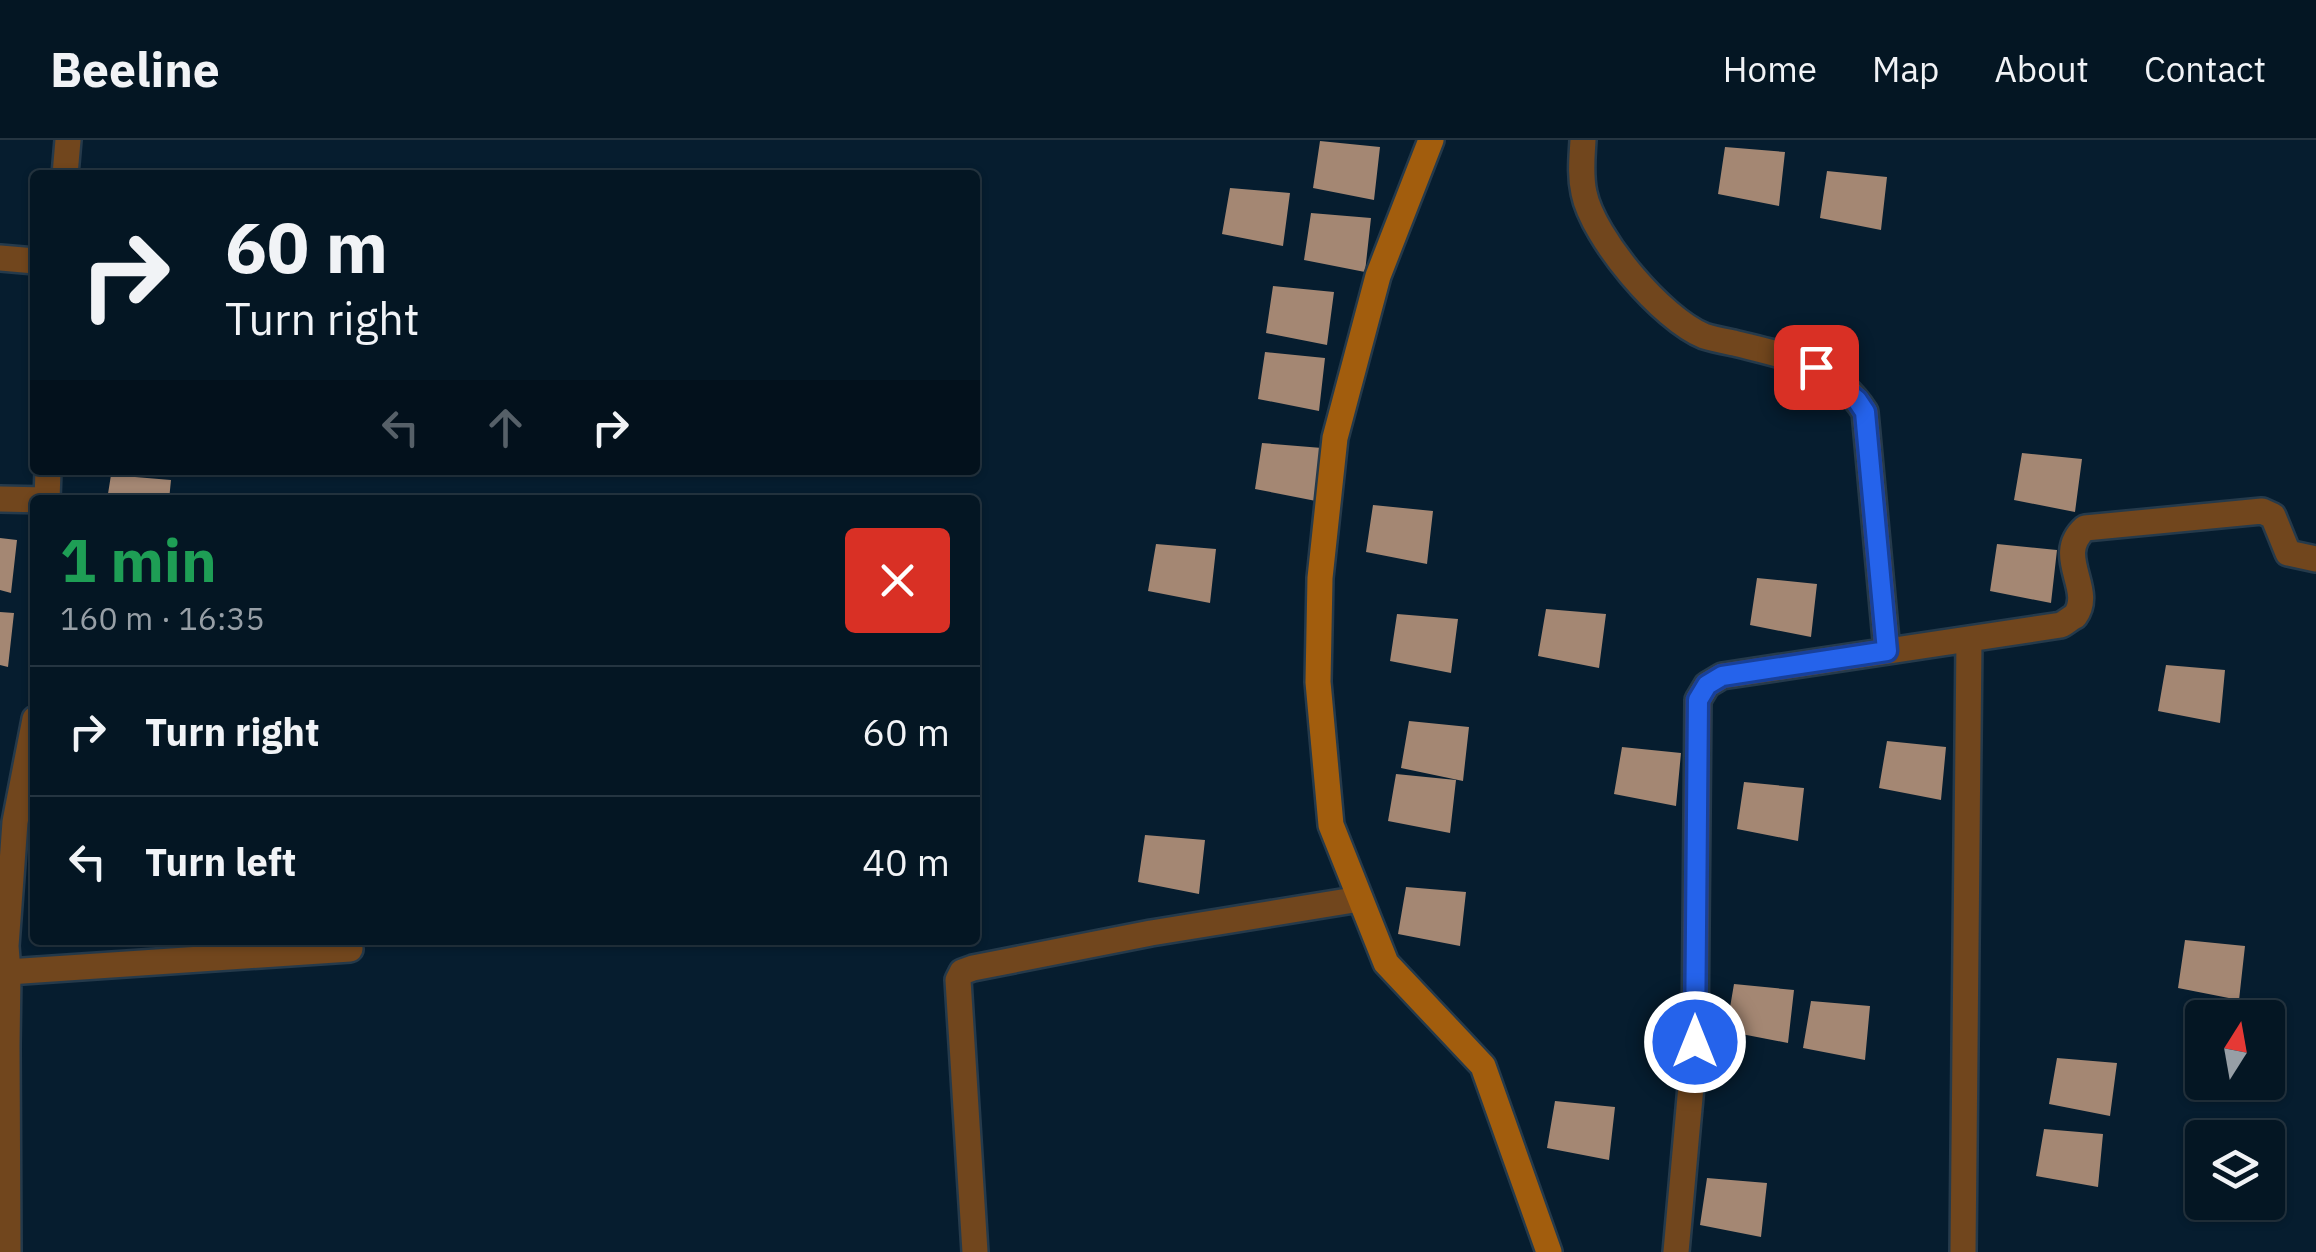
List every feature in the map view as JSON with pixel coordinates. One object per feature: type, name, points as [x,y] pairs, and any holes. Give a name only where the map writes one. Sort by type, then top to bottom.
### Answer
[{"type":"street","points":[[66,170],[68,140]]},
{"type":"street","points":[[1431,140],[1378,276],[1335,438],[1320,578],[1318,682],[1330,825],[1386,963],[1484,1066],[1549,1252]]},
{"type":"street","points":[[1584,140],[1584,196],[1596,224],[1640,286],[1668,314],[1703,336],[1816,367],[1857,400],[1865,412],[1887,651]]},
{"type":"street","points":[[0,258],[30,261]]},
{"type":"street","points":[[0,499],[30,500]]},
{"type":"street","points":[[1676,1252],[1695,1042],[1698,700],[1707,685],[1722,676],[2061,626],[2075,616],[2081,601],[2071,550],[2076,536],[2085,528],[2262,511],[2272,516],[2288,553],[2316,559]]},
{"type":"street","points":[[1963,1252],[1968,639]]},
{"type":"street","points":[[8,1252],[5,955],[15,822],[30,745]]},
{"type":"street","points":[[975,1252],[958,980],[962,972],[1151,933],[1360,899]]},
{"type":"street","points":[[5,955],[350,949]]},
{"type":"building","points":[[1320,141],[1380,147],[1374,200],[1313,188]]},
{"type":"building","points":[[1725,147],[1785,152],[1779,206],[1718,194]]},
{"type":"building","points":[[1827,171],[1887,177],[1881,230],[1820,218]]},
{"type":"building","points":[[1230,188],[1290,193],[1283,246],[1222,234]]},
{"type":"building","points":[[1311,213],[1371,218],[1365,272],[1304,260]]},
{"type":"building","points":[[1273,286],[1334,292],[1327,345],[1266,333]]},
{"type":"building","points":[[1265,352],[1325,358],[1319,411],[1258,399]]},
{"type":"building","points":[[1262,443],[1322,448],[1316,501],[1255,489]]},
{"type":"building","points":[[2022,453],[2082,459],[2075,512],[2014,500]]},
{"type":"building","points":[[111,475],[171,480],[170,495],[108,495]]},
{"type":"building","points":[[1373,505],[1433,511],[1427,564],[1366,552]]},
{"type":"building","points":[[0,538],[17,540],[11,593],[0,590]]},
{"type":"building","points":[[1156,544],[1216,549],[1210,603],[1148,591]]},
{"type":"building","points":[[1997,544],[2057,550],[2051,603],[1990,591]]},
{"type":"building","points":[[1757,578],[1817,584],[1811,637],[1750,625]]},
{"type":"building","points":[[1546,609],[1606,614],[1599,668],[1538,656]]},
{"type":"building","points":[[0,612],[14,613],[8,667],[0,665]]},
{"type":"building","points":[[1397,614],[1458,619],[1451,673],[1390,661]]},
{"type":"building","points":[[2166,665],[2225,670],[2220,723],[2158,711]]},
{"type":"building","points":[[1409,721],[1469,727],[1463,781],[1401,768]]},
{"type":"building","points":[[1887,741],[1946,747],[1941,800],[1879,788]]},
{"type":"building","points":[[1622,747],[1681,753],[1676,806],[1614,794]]},
{"type":"building","points":[[1396,774],[1456,780],[1450,833],[1388,821]]},
{"type":"building","points":[[1744,782],[1804,788],[1798,841],[1737,829]]},
{"type":"building","points":[[1145,835],[1205,840],[1199,894],[1138,882]]},
{"type":"building","points":[[1406,887],[1466,892],[1460,946],[1398,934]]},
{"type":"building","points":[[2185,940],[2245,946],[2239,1000],[2178,988]]},
{"type":"building","points":[[1734,984],[1794,990],[1788,1043],[1726,1031]]},
{"type":"building","points":[[1811,1001],[1870,1006],[1865,1060],[1803,1048]]},
{"type":"building","points":[[2057,1058],[2117,1063],[2110,1116],[2049,1104]]},
{"type":"building","points":[[1555,1101],[1615,1107],[1609,1160],[1547,1148]]},
{"type":"building","points":[[2044,1129],[2103,1134],[2098,1187],[2036,1176]]},
{"type":"building","points":[[1707,1178],[1767,1183],[1761,1237],[1700,1225]]},
{"type":"route","points":[[1695,1042],[1698,700],[1707,685],[1722,676],[1887,651],[1865,412],[1857,400],[1816,367]]}]
